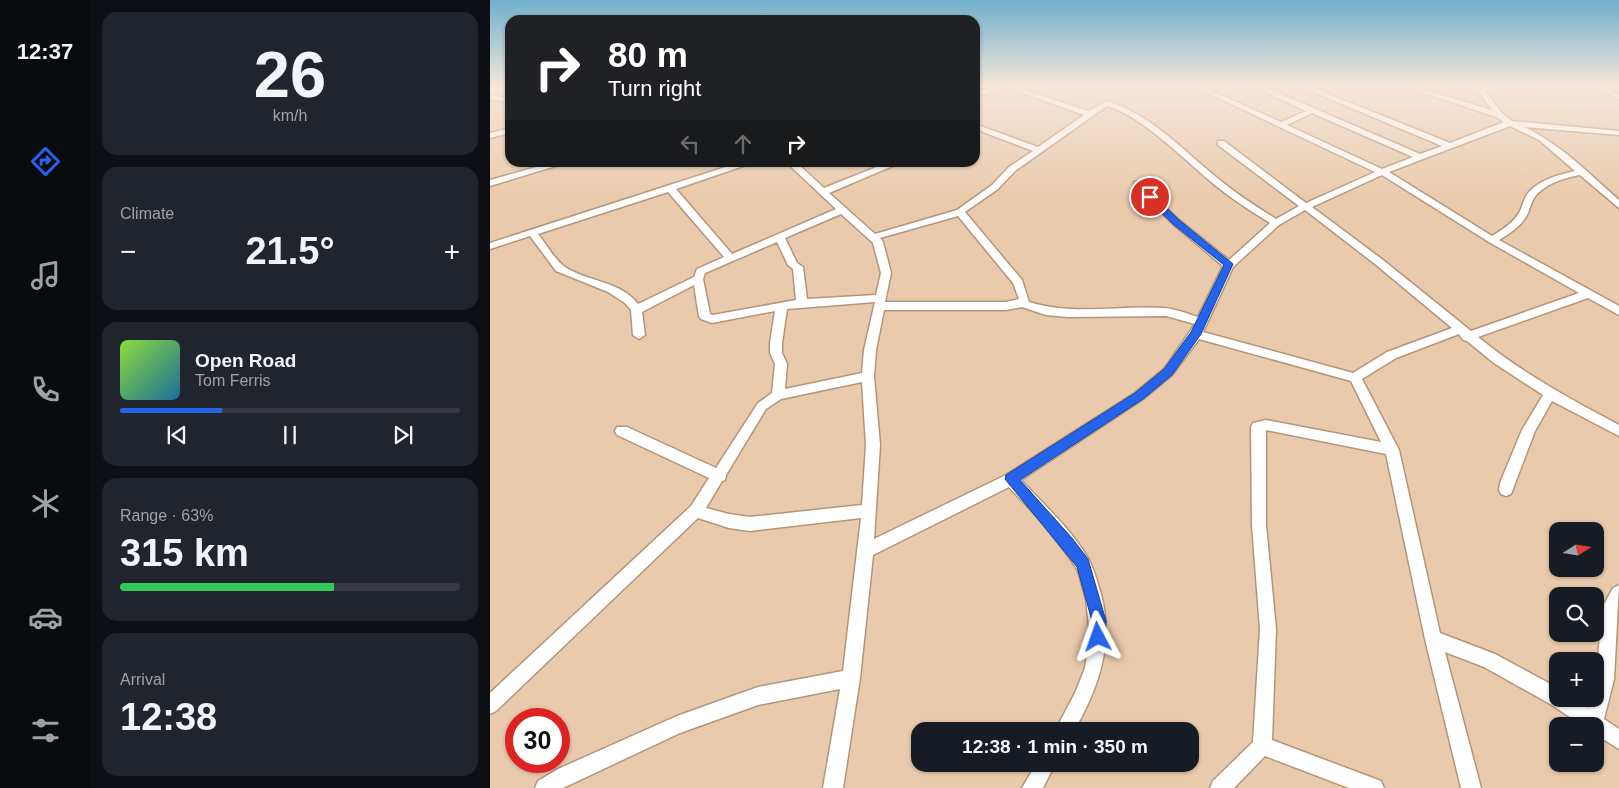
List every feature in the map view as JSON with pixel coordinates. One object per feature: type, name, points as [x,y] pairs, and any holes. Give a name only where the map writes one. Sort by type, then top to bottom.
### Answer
[{"type":"street","points":[[874,237],[960,212],[995,187],[1012,169],[1075,124]]},
{"type":"street","points":[[1143,124],[1241,201],[1276,222]]},
{"type":"street","points":[[1343,124],[1419,157]]},
{"type":"street","points":[[1395,124],[1449,146]]},
{"type":"street","points":[[866,551],[1011,479],[1139,396],[1168,372],[1196,334],[1229,264],[1276,222],[1304,207],[1382,172],[1508,124]]},
{"type":"street","points":[[1512,124],[1542,138],[1619,205]]},
{"type":"street","points":[[1518,124],[1619,133]]},
{"type":"street","points":[[1282,125],[1382,172],[1492,240],[1588,294],[1617,306]]},
{"type":"street","points":[[980,128],[1039,150]]},
{"type":"street","points":[[490,136],[505,132]]},
{"type":"street","points":[[1221,143],[1379,262],[1498,360],[1550,394],[1619,431]]},
{"type":"street","points":[[490,182],[546,167]]},
{"type":"street","points":[[490,246],[735,167]]},
{"type":"street","points":[[796,167],[874,237],[881,247],[886,273],[870,350],[868,376],[873,445],[866,551],[851,678],[833,788]]},
{"type":"street","points":[[824,192],[886,167]]},
{"type":"street","points":[[1492,240],[1509,230],[1522,216],[1527,201],[1535,192],[1566,174],[1583,172]]},
{"type":"street","points":[[1137,184],[1176,222],[1229,264]]},
{"type":"street","points":[[670,188],[730,258]]},
{"type":"street","points":[[842,210],[701,271],[698,279],[705,316],[708,318],[802,302],[879,302],[1006,306],[1022,303],[1046,311],[1068,313],[1166,312],[1201,322]]},
{"type":"street","points":[[960,212],[1018,282],[1025,300],[1022,303]]},
{"type":"street","points":[[532,232],[560,269],[612,290],[629,300],[636,310],[639,335]]},
{"type":"street","points":[[779,237],[793,265],[798,267],[802,302]]},
{"type":"street","points":[[636,310],[698,279]]},
{"type":"street","points":[[1355,378],[1374,363],[1392,353],[1588,294]]},
{"type":"street","points":[[778,395],[781,364],[776,353],[776,343],[782,305]]},
{"type":"street","points":[[1196,334],[1355,378],[1382,426],[1392,450],[1433,639],[1470,788]]},
{"type":"street","points":[[490,704],[696,511],[720,476],[758,413],[778,395],[868,376]]},
{"type":"street","points":[[1506,490],[1507,483],[1529,430],[1550,394]]},
{"type":"street","points":[[1220,788],[1262,746],[1268,629],[1259,526],[1258,427],[1266,425],[1392,450]]},
{"type":"street","points":[[622,430],[720,476]]},
{"type":"street","points":[[1011,479],[1067,542],[1083,564],[1099,621],[1098,654],[1091,679],[1069,722]]},
{"type":"street","points":[[696,511],[729,521],[750,524],[868,511]]},
{"type":"street","points":[[1595,717],[1605,679],[1610,608],[1619,593]]},
{"type":"street","points":[[1433,639],[1489,660],[1549,693]]},
{"type":"street","points":[[545,788],[565,776],[677,724],[758,696],[851,678]]},
{"type":"street","points":[[1572,707],[1588,717]]},
{"type":"street","points":[[1604,729],[1619,740]]},
{"type":"street","points":[[1262,746],[1364,786]]},
{"type":"street","points":[[1032,788],[1041,772]]},
{"type":"route","points":[[1098,637],[1099,621],[1083,564],[1067,542],[1011,479],[1139,396],[1168,372],[1196,334],[1221,277],[1229,264],[1205,247],[1150,197]]}]
